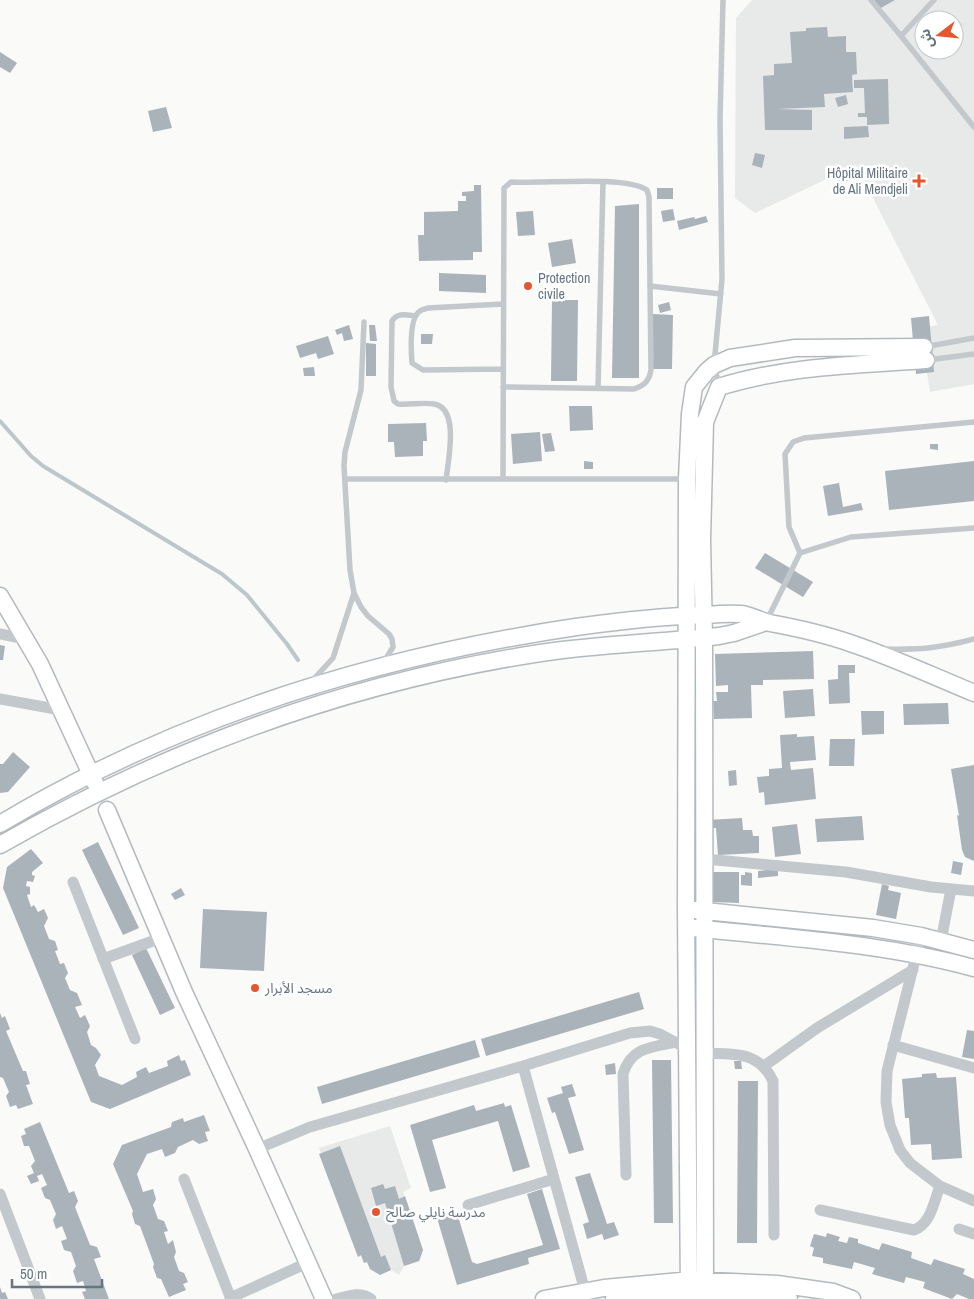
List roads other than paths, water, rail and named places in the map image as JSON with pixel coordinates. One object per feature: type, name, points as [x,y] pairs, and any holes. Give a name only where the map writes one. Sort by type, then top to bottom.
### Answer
[{"type":"main road","points":[[697,1291],[682,1045],[686,927],[687,479],[690,414],[694,388],[714,365],[730,358],[795,348],[924,354]]},
{"type":"main road","points":[[697,1291],[705,1053],[704,615],[702,540],[705,422],[719,387],[756,377],[806,368],[924,354]]},
{"type":"main road","points":[[0,596],[40,664],[99,792]]},
{"type":"main road","points":[[0,824],[90,773],[160,741],[233,712],[381,666],[533,633],[610,622],[688,614],[745,614],[766,622],[820,634],[867,649],[974,693]]},
{"type":"main road","points":[[0,845],[99,792],[168,759],[239,730],[312,706],[385,685],[460,667],[535,654],[611,645],[704,638],[734,633],[766,622]]},
{"type":"main road","points":[[107,810],[184,992],[324,1299]]},
{"type":"main road","points":[[686,909],[873,928],[921,936],[974,950]]},
{"type":"main road","points":[[686,927],[809,940],[915,962],[974,968]]},
{"type":"main road","points":[[618,1299],[777,1284],[833,1292],[852,1299]]},
{"type":"main road","points":[[544,1299],[604,1288],[736,1293],[789,1299]]},
{"type":"street","points":[[0,634],[25,639]]},
{"type":"street","points":[[0,699],[61,710]]},
{"type":"street","points":[[99,792],[107,810]]},
{"type":"street","points":[[705,858],[846,872],[974,891]]},
{"type":"street","points":[[73,882],[135,1039]]},
{"type":"street","points":[[942,941],[952,889]]},
{"type":"street","points":[[921,936],[887,1071],[886,1102],[890,1125],[900,1150],[910,1163],[940,1186],[974,1201]]},
{"type":"street","points":[[103,959],[161,938]]},
{"type":"street","points":[[764,1066],[915,962]]},
{"type":"street","points":[[257,1149],[310,1127],[639,1032],[655,1032],[682,1045]]},
{"type":"street","points":[[626,1175],[623,1082],[625,1066],[629,1059],[642,1049],[682,1045]]},
{"type":"street","points":[[893,1045],[974,1068]]},
{"type":"street","points":[[705,1053],[746,1056],[764,1066],[773,1081],[774,1235]]},
{"type":"street","points":[[522,1066],[585,1291]]},
{"type":"street","points":[[184,1179],[230,1299],[307,1262]]},
{"type":"street","points":[[468,1206],[554,1179]]},
{"type":"street","points":[[820,1210],[914,1230],[920,1228],[928,1218],[940,1186]]},
{"type":"street","points":[[0,1194],[40,1299]]},
{"type":"street","points":[[959,1229],[974,1234]]},
{"type":"street","points":[[336,1299],[355,1294],[363,1294],[371,1299]]},
{"type":"lane","points":[[719,387],[714,365],[721,294],[720,119],[723,0]]},
{"type":"lane","points":[[870,0],[974,127]]},
{"type":"lane","points":[[901,36],[934,0]]},
{"type":"lane","points":[[503,387],[634,389],[643,386],[649,380],[651,370],[649,197],[647,190],[641,186],[622,182],[511,182],[504,188],[504,304],[503,369],[503,387],[503,480]]},
{"type":"lane","points":[[598,388],[603,182]]},
{"type":"lane","points":[[650,286],[721,294]]},
{"type":"lane","points":[[503,369],[423,370],[417,368],[412,363],[411,350],[413,322],[420,311],[428,308],[504,304]]},
{"type":"lane","points":[[416,316],[400,314],[394,317],[392,321],[391,387],[394,401],[398,404],[435,404],[445,409],[449,417],[450,437],[446,480]]},
{"type":"lane","points":[[364,322],[361,390],[350,441],[345,452],[345,480],[350,570],[354,592],[365,612],[392,639],[393,647],[381,666]]},
{"type":"lane","points":[[924,354],[974,338]]},
{"type":"lane","points":[[924,354],[974,354]]},
{"type":"lane","points":[[800,552],[789,527],[785,454],[793,442],[804,438],[916,429],[974,422]]},
{"type":"lane","points":[[345,480],[687,479]]},
{"type":"lane","points":[[766,622],[800,552],[851,537],[974,528]]},
{"type":"lane","points":[[307,688],[333,658],[354,592]]},
{"type":"lane","points":[[867,649],[922,650],[974,639]]},
{"type":"waterway","points":[[0,421],[31,456],[43,466],[222,574],[247,595],[298,660]]},
{"type":"place","name":"Hôpital Militaire de Ali Mendjeli","points":[[919,181]]},
{"type":"place","name":"Protection civile","points":[[528,286]]},
{"type":"place","name":"مسجد الأبرار","points":[[255,988]]},
{"type":"place","name":"مدرسة نايلي صالح","points":[[376,1212]]}]
